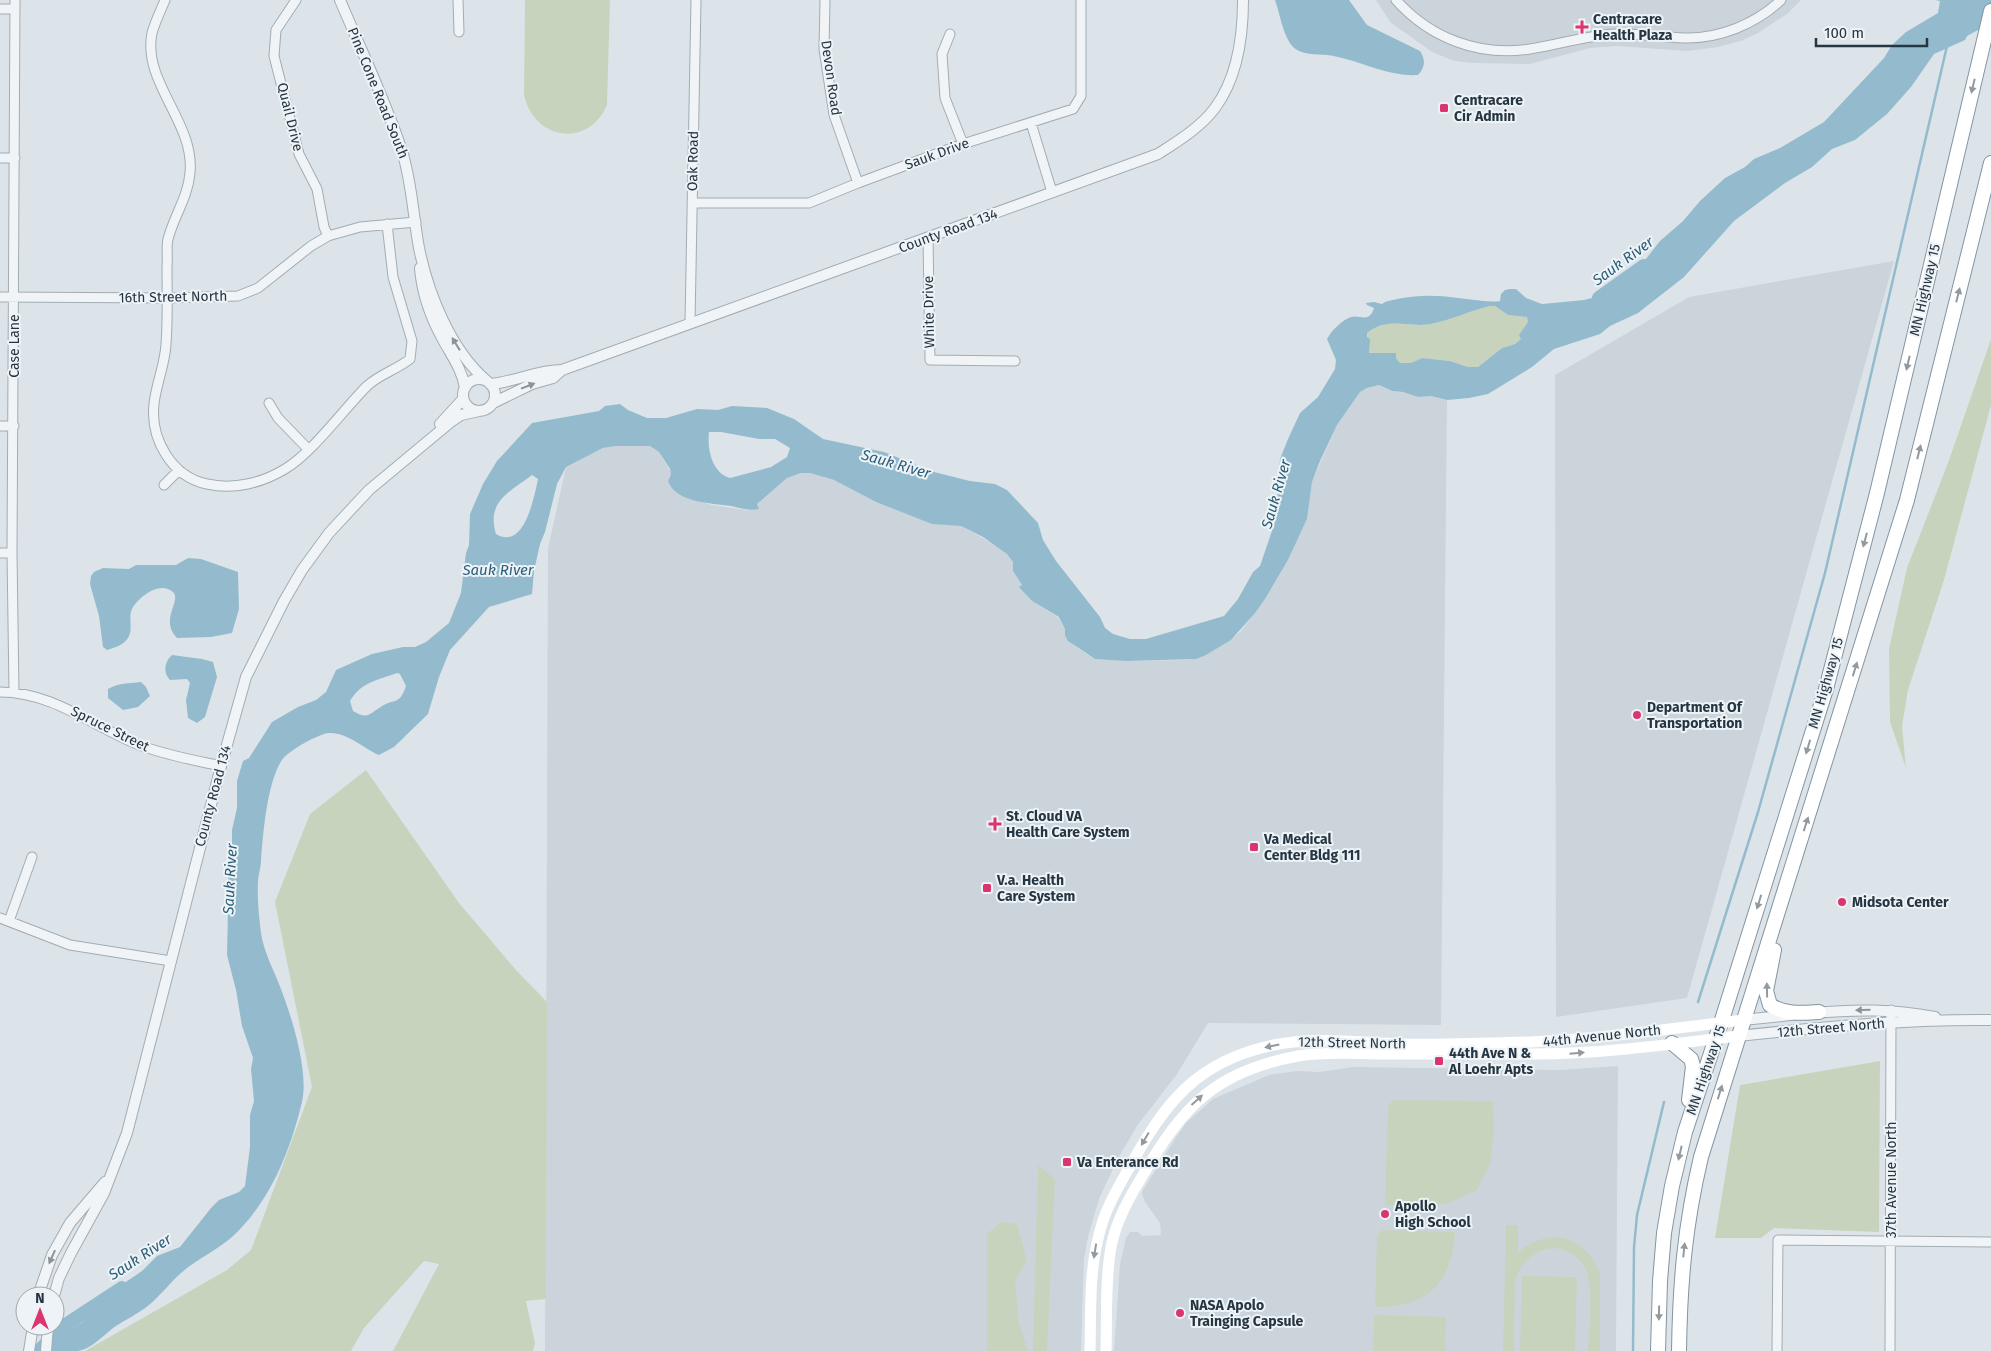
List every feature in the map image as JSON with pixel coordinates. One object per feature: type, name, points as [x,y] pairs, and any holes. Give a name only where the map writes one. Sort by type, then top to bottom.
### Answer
[{"type":"highway","name":"MN Highway 15","points":[[1658,1351],[1660,1281],[1664,1233],[1672,1186],[1685,1132],[1826,689],[1878,493],[1991,11]]},
{"type":"highway","name":"MN Highway 15","points":[[1680,1351],[1682,1262],[1689,1211],[1701,1157],[1907,500],[1991,163]]},
{"type":"highway","points":[[1800,843],[1774,947],[1766,991],[1770,1005],[1781,1011],[1789,1013],[1819,1012]]},
{"type":"highway","points":[[1672,1043],[1688,1055],[1693,1066],[1685,1132]]},
{"type":"main road","name":"44th Avenue North","points":[[1459,1049],[1536,1043],[1743,1020]]},
{"type":"main road","name":"12th Street North","points":[[1716,1038],[1738,1036]]},
{"type":"main road","name":"44th Avenue North","points":[[1459,1049],[1571,1054],[1716,1038]]},
{"type":"main road","name":"12th Street North","points":[[1090,1351],[1094,1256],[1100,1227],[1109,1204],[1151,1129],[1169,1105],[1197,1079],[1233,1058],[1276,1045],[1304,1041],[1404,1044],[1459,1049]]},
{"type":"main road","name":"12th Street North","points":[[1106,1351],[1110,1258],[1115,1231],[1122,1213],[1169,1132],[1197,1100],[1228,1079],[1259,1066],[1299,1056],[1459,1049]]},
{"type":"street","points":[[165,0],[152,32],[154,64],[158,79],[186,136],[191,170],[186,194],[168,240],[165,356],[154,402],[153,418],[161,446],[179,470],[189,478],[202,483],[221,486],[238,486],[256,482],[278,473],[287,468],[308,449],[368,385],[410,359],[412,341],[393,277],[388,224]]},
{"type":"street","name":"Quail Drive","points":[[296,0],[276,30],[274,56],[298,154],[317,189],[324,227],[328,236]]},
{"type":"street","name":"Pine Cone Road South","points":[[340,0],[382,98],[402,151],[410,180],[426,303],[435,325],[460,370],[464,393]]},
{"type":"street","points":[[458,0],[459,32]]},
{"type":"street","name":"Oak Road","points":[[690,323],[696,0]]},
{"type":"street","name":"Devon Road","points":[[825,0],[824,49],[834,115],[858,183]]},
{"type":"street","name":"Sauk Drive","points":[[692,203],[809,203],[963,144],[1072,109],[1081,96],[1081,0]]},
{"type":"street","name":"County Road 134","points":[[489,382],[510,382],[548,370],[562,370],[1158,154],[1186,136],[1215,108],[1228,86],[1238,56],[1243,0]]},
{"type":"street","points":[[1396,0],[1419,22],[1436,33],[1456,42],[1476,48],[1511,51],[1529,50],[1617,34],[1686,38],[1711,36],[1747,23],[1764,14],[1781,0]]},
{"type":"street","points":[[0,9],[15,5]]},
{"type":"street","name":"Case Lane","points":[[14,692],[12,553],[15,5]]},
{"type":"street","points":[[950,34],[942,54],[945,98],[963,144]]},
{"type":"street","points":[[1031,123],[1052,192]]},
{"type":"street","points":[[0,158],[15,158]]},
{"type":"street","name":"16th Street North","points":[[0,297],[230,297],[248,293],[258,288],[311,246],[328,236],[350,228],[416,222]]},
{"type":"street","name":"White Drive","points":[[928,238],[930,360],[1015,361]]},
{"type":"street","name":"Pine Cone Road South","points":[[419,247],[429,282],[451,334],[474,369],[489,382]]},
{"type":"street","name":"County Road 134","points":[[493,403],[532,384],[553,378],[562,370]]},
{"type":"street","points":[[475,379],[489,382],[494,391],[493,403],[479,411],[471,408],[464,393],[468,383],[475,379]]},
{"type":"street","name":"County Road 134","points":[[404,460],[464,393]]},
{"type":"street","points":[[270,403],[278,418],[308,449]]},
{"type":"street","name":"County Road 134","points":[[57,1286],[77,1241],[93,1214],[129,1129],[221,766],[246,677],[284,601],[302,570],[329,533],[369,490],[404,460],[456,418],[479,411]]},
{"type":"street","points":[[0,426],[14,426]]},
{"type":"street","points":[[164,484],[179,470]]},
{"type":"street","points":[[0,553],[12,553]]},
{"type":"street","name":"Spruce Street","points":[[0,692],[14,692],[53,701],[140,745],[168,754],[221,766]]},
{"type":"street","points":[[32,857],[4,919],[70,945],[171,961]]},
{"type":"street","name":"12th Street North","points":[[1743,1020],[1819,1012],[1891,1010],[1946,1019]]},
{"type":"street","name":"37th Avenue North","points":[[1890,1351],[1891,1010]]},
{"type":"street","name":"12th Street North","points":[[1738,1036],[1851,1024],[1946,1019],[1991,1020]]},
{"type":"street","name":"County Road 134","points":[[41,1286],[52,1255],[70,1223],[110,1176]]},
{"type":"street","points":[[1777,1351],[1778,1240],[1991,1242]]},
{"type":"street","points":[[29,1351],[31,1336]]},
{"type":"street","points":[[46,1351],[47,1336]]},
{"type":"shaded area","name":"Centracare Health Plaza","points":[[1376,0],[1801,0],[1787,14],[1758,33],[1741,41],[1718,47],[1687,51],[1617,46],[1590,48],[1530,64],[1454,61],[1432,52],[1390,22]]},
{"type":"shaded area","points":[[1894,261],[1687,998],[1556,1017],[1555,375],[1689,297]]},
{"type":"shaded area","name":"St. Cloud VA Health Care System","points":[[1379,385],[1391,391],[1403,392],[1418,397],[1431,396],[1447,400],[1441,1025],[1208,1023],[1177,1074],[1137,1126],[1116,1162],[1099,1199],[1084,1259],[1081,1351],[545,1351],[548,549],[566,467],[603,448],[650,446],[659,452],[685,497],[712,505],[747,510],[758,506],[757,504],[787,478],[801,473],[810,473],[834,480],[876,502],[920,519],[961,526],[995,545],[1007,554],[1013,562],[1013,571],[1022,585],[1020,587],[1032,601],[1059,618],[1065,629],[1065,636],[1076,647],[1091,657],[1126,661],[1188,660],[1206,655],[1231,640],[1241,631],[1265,599],[1288,560],[1307,519],[1312,482],[1337,425],[1360,392]]},
{"type":"shaded area","name":"Apollo High School","points":[[1618,1066],[1616,1351],[1114,1351],[1120,1264],[1126,1238],[1130,1232],[1138,1232],[1142,1236],[1161,1235],[1160,1223],[1145,1202],[1142,1194],[1143,1190],[1186,1123],[1213,1099],[1269,1075],[1297,1071],[1319,1072],[1353,1067],[1560,1070]]},
{"type":"green space","points":[[525,0],[610,0],[607,105],[598,119],[587,128],[575,133],[562,133],[550,130],[539,122],[530,110],[524,95]]},
{"type":"green space","points":[[1495,306],[1508,315],[1527,317],[1528,322],[1521,339],[1515,344],[1502,348],[1478,367],[1468,367],[1450,361],[1422,358],[1411,363],[1400,363],[1396,358],[1396,353],[1369,354],[1367,333],[1375,328],[1391,324],[1431,324]]},
{"type":"green space","points":[[1991,339],[1991,405],[1944,580],[1908,690],[1902,726],[1906,768],[1890,722],[1889,649],[1907,568],[1948,463]]},
{"type":"green space","points":[[366,770],[459,903],[516,970],[547,1002],[546,1299],[526,1301],[535,1343],[533,1351],[393,1351],[439,1264],[424,1261],[364,1328],[351,1351],[85,1351],[227,1270],[251,1250],[312,1087],[275,902],[310,814]]},
{"type":"green space","points":[[1880,1061],[1879,1232],[1774,1228],[1761,1238],[1715,1238],[1740,1085]]},
{"type":"green space","points":[[1393,1100],[1493,1101],[1494,1131],[1490,1164],[1477,1190],[1446,1204],[1385,1205],[1388,1106]]},
{"type":"green space","points":[[1038,1165],[1055,1179],[1047,1351],[1033,1351]]},
{"type":"green space","points":[[1001,1222],[1017,1224],[1027,1260],[1015,1281],[1019,1323],[1028,1351],[987,1351],[987,1234]]},
{"type":"green space","points":[[1506,1225],[1518,1225],[1518,1252],[1542,1239],[1554,1237],[1576,1243],[1586,1250],[1600,1274],[1600,1351],[1588,1351],[1590,1289],[1585,1268],[1574,1256],[1556,1248],[1538,1252],[1530,1257],[1519,1272],[1515,1281],[1514,1351],[1503,1351]]},
{"type":"green space","points":[[1383,1230],[1455,1232],[1449,1265],[1434,1289],[1423,1297],[1409,1303],[1375,1307],[1377,1235]]},
{"type":"green space","points":[[1522,1276],[1577,1277],[1575,1351],[1520,1351]]},
{"type":"green space","points":[[1374,1315],[1446,1317],[1445,1351],[1373,1351]]},
{"type":"water","points":[[1275,0],[1349,0],[1367,25],[1420,51],[1424,61],[1422,70],[1418,75],[1406,75],[1383,71],[1338,57],[1309,54],[1296,50],[1287,37]]},
{"type":"water","name":"Sauk River","points":[[1935,0],[1991,0],[1991,23],[1967,36],[1965,40],[1934,54],[1911,87],[1887,114],[1855,140],[1832,149],[1812,167],[1785,183],[1734,221],[1684,277],[1638,313],[1610,326],[1600,334],[1554,349],[1532,367],[1488,394],[1447,400],[1431,396],[1418,397],[1392,391],[1379,385],[1360,392],[1337,425],[1320,461],[1312,482],[1307,519],[1288,560],[1265,599],[1231,640],[1196,659],[1126,661],[1095,659],[1068,641],[1059,617],[1032,601],[1019,587],[1022,585],[1013,571],[1013,562],[1007,554],[983,537],[961,526],[932,524],[876,502],[834,480],[810,473],[801,473],[787,478],[757,504],[759,509],[752,510],[704,503],[678,494],[668,481],[671,475],[670,469],[659,452],[650,446],[603,448],[566,467],[557,484],[545,532],[540,544],[534,571],[532,594],[489,607],[450,650],[439,677],[428,714],[394,747],[379,755],[349,738],[336,733],[329,733],[311,740],[290,752],[282,760],[277,770],[269,795],[258,879],[259,914],[264,948],[281,989],[298,1045],[304,1090],[297,1121],[285,1157],[268,1192],[232,1237],[186,1269],[149,1305],[113,1328],[92,1345],[78,1351],[35,1351],[60,1336],[65,1336],[65,1333],[83,1322],[114,1290],[142,1271],[157,1256],[180,1247],[219,1200],[239,1192],[245,1186],[250,1147],[250,1115],[254,1101],[251,1069],[253,1058],[242,1026],[236,990],[227,955],[228,910],[226,898],[229,886],[227,864],[232,845],[232,830],[237,808],[237,781],[243,761],[249,758],[272,722],[298,707],[316,700],[326,692],[336,670],[372,654],[403,647],[415,647],[426,642],[449,623],[461,593],[466,553],[469,545],[470,514],[483,484],[497,461],[532,423],[599,411],[605,406],[620,404],[628,410],[647,418],[666,418],[697,409],[718,410],[732,406],[767,408],[794,419],[823,439],[884,452],[934,472],[970,481],[995,484],[1007,490],[1038,523],[1043,540],[1056,561],[1100,617],[1105,628],[1113,634],[1130,639],[1146,639],[1224,616],[1238,599],[1253,572],[1260,566],[1276,519],[1280,459],[1300,413],[1318,397],[1335,369],[1336,360],[1327,339],[1334,329],[1348,318],[1370,316],[1374,308],[1366,303],[1382,304],[1397,299],[1428,296],[1500,301],[1501,294],[1505,290],[1510,289],[1516,289],[1526,298],[1542,304],[1596,297],[1622,283],[1642,264],[1660,241],[1683,221],[1700,201],[1725,178],[1745,167],[1754,159],[1780,148],[1824,122],[1884,58],[1892,45],[1906,32],[1938,13],[1940,1]],"holes":[[[1495,306],[1508,315],[1527,317],[1528,322],[1519,335],[1521,339],[1515,344],[1502,348],[1478,367],[1468,367],[1450,361],[1422,358],[1411,363],[1400,363],[1396,358],[1396,353],[1369,353],[1370,339],[1367,337],[1367,333],[1375,328],[1391,324],[1431,324]],[[709,432],[721,432],[759,439],[775,439],[790,448],[787,457],[771,467],[730,478],[715,466],[710,453]],[[532,475],[538,479],[534,498],[521,529],[514,535],[506,537],[496,534],[494,513],[497,505],[508,492]],[[397,673],[400,674],[406,686],[399,699],[386,704],[368,715],[362,715],[353,711],[350,701],[359,690],[370,682]]]},
{"type":"water","points":[[188,558],[201,559],[238,572],[239,609],[232,633],[211,637],[177,638],[170,624],[175,596],[173,592],[162,588],[144,595],[135,604],[131,612],[130,633],[125,642],[107,650],[103,647],[99,616],[90,584],[91,576],[94,572],[103,568],[129,569],[136,565],[176,565]]},
{"type":"water","points":[[172,655],[213,662],[217,677],[205,717],[197,723],[188,718],[186,700],[190,683],[187,679],[170,680],[166,674],[166,664]]},
{"type":"water","points":[[141,682],[146,687],[150,696],[138,707],[123,710],[108,698],[108,689],[120,684]]},
{"type":"waterway","points":[[1698,1002],[1758,812],[1825,573],[1947,46]]},
{"type":"waterway","name":"Sauk River","points":[[1599,298],[1644,266]]},
{"type":"waterway","points":[[1633,1351],[1634,1247],[1637,1215],[1664,1102]]},
{"type":"waterway","name":"Sauk River","points":[[39,1351],[64,1326],[122,1288]]},
{"type":"place","name":"Centracare Health Plaza","points":[[1582,27]]},
{"type":"place","name":"Centracare Cir Admin","points":[[1444,108]]},
{"type":"place","name":"Department Of Transportation","points":[[1637,715]]},
{"type":"place","name":"St. Cloud VA Health Care System","points":[[995,824]]},
{"type":"place","name":"Va Medical Center Bldg 111","points":[[1254,847]]},
{"type":"place","name":"V.a. Health Care System","points":[[987,888]]},
{"type":"place","name":"Midsota Center","points":[[1842,902]]},
{"type":"place","name":"44th Ave N & Al Loehr Apts","points":[[1439,1061]]},
{"type":"place","name":"Va Enterance Rd","points":[[1067,1162]]},
{"type":"place","name":"Apollo High School","points":[[1385,1214]]},
{"type":"place","name":"NASA Apolo Trainging Capsule","points":[[1180,1313]]}]
